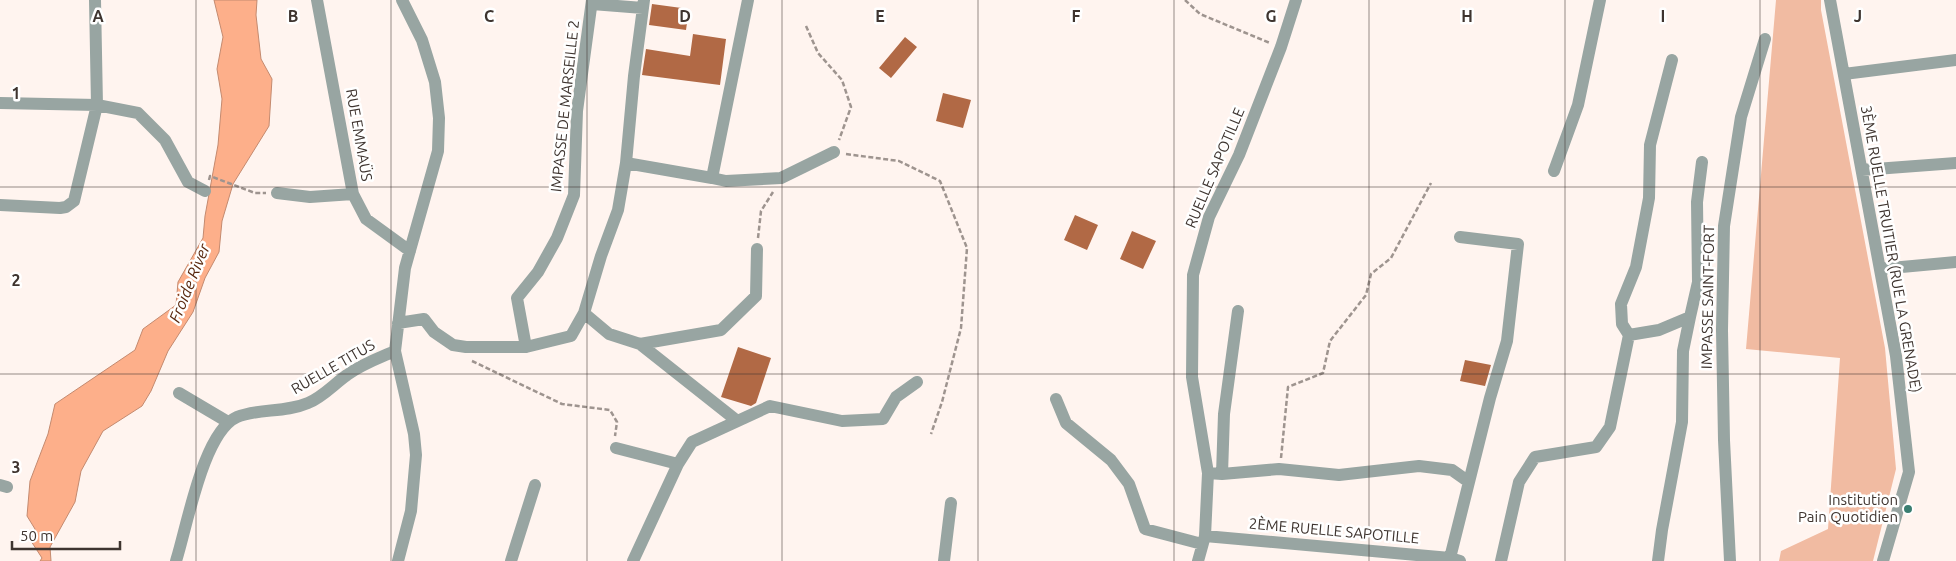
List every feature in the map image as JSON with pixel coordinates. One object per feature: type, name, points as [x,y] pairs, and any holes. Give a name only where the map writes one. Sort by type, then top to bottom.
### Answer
[{"type":"street","points":[[0,204],[60,208],[71,205],[76,196],[97,105],[95,0]]},
{"type":"street","name":"RUE EMMAÜS","points":[[317,0],[353,194],[366,219],[410,252]]},
{"type":"street","points":[[398,561],[411,512],[416,455],[414,434],[395,351],[405,268],[438,151],[439,118],[435,82],[422,40],[402,0]]},
{"type":"street","points":[[712,178],[748,0]]},
{"type":"street","name":"RUELLE SAPOTILLE","points":[[1198,561],[1204,540],[1208,473],[1192,377],[1193,275],[1209,217],[1239,156],[1281,47],[1296,0]]},
{"type":"street","points":[[1554,172],[1578,105],[1600,0]]},
{"type":"street","name":"3ÈME RUELLE TRUITIER (RUE LA GRENADE)","points":[[1830,0],[1896,356],[1909,472],[1883,561]]},
{"type":"street","points":[[398,323],[424,319],[434,332],[467,353],[526,347],[571,336],[584,314],[601,256],[618,210],[626,164],[643,4],[592,2]]},
{"type":"street","name":"IMPASSE DE MARSEILLE 2","points":[[526,347],[518,298],[538,272],[557,238],[574,195],[578,112],[592,2]]},
{"type":"street","name":"IMPASSE SAINT-FORT","points":[[1730,561],[1722,340],[1724,226],[1741,117],[1765,39]]},
{"type":"street","points":[[1501,561],[1519,482],[1535,457],[1596,447],[1610,427],[1629,335],[1622,324],[1621,304],[1636,267],[1649,198],[1650,145],[1672,60]]},
{"type":"street","points":[[1844,74],[1956,60]]},
{"type":"street","points":[[0,103],[97,105],[138,113],[165,140],[188,182],[205,191]]},
{"type":"street","points":[[626,164],[726,181],[781,178],[834,152]]},
{"type":"street","points":[[1658,561],[1682,422],[1683,350],[1698,282],[1697,202],[1702,162]]},
{"type":"street","points":[[1862,170],[1956,163]]},
{"type":"street","points":[[277,193],[310,197],[353,194]]},
{"type":"street","points":[[1455,560],[1469,482],[1506,341],[1518,244],[1460,237]]},
{"type":"street","points":[[640,344],[721,330],[756,296],[757,249]]},
{"type":"street","points":[[1880,269],[1956,262]]},
{"type":"street","points":[[1222,474],[1224,414],[1238,311]]},
{"type":"street","points":[[584,314],[609,334],[640,344],[736,420]]},
{"type":"street","points":[[1629,335],[1659,330],[1690,317]]},
{"type":"street","name":"RUELLE TITUS","points":[[228,422],[238,417],[291,409],[310,402],[348,374],[395,351]]},
{"type":"street","points":[[633,561],[678,464],[692,442],[736,420],[770,406],[842,422],[883,419],[896,397],[917,382]]},
{"type":"street","points":[[176,561],[189,512],[212,447],[228,422],[179,393]]},
{"type":"street","name":"2ÈME RUELLE SAPOTILLE","points":[[1056,399],[1066,423],[1111,460],[1129,484],[1145,529],[1204,540],[1455,560]]},
{"type":"street","points":[[616,448],[678,464]]},
{"type":"street","points":[[1208,473],[1222,474],[1279,469],[1338,474],[1419,466],[1452,470],[1469,482]]},
{"type":"street","points":[[512,561],[534,485]]},
{"type":"street","points":[[944,561],[951,503]]},
{"type":"path","points":[[1185,0],[1200,14],[1281,47]]},
{"type":"path","points":[[806,26],[818,53],[842,80],[851,107],[834,152],[899,161],[940,181],[967,248],[961,328],[942,402],[931,434]]},
{"type":"path","points":[[210,176],[255,193],[277,193]]},
{"type":"path","points":[[757,249],[761,211],[781,178]]},
{"type":"path","points":[[1279,469],[1288,387],[1323,373],[1330,341],[1366,295],[1371,274],[1391,258],[1431,183]]},
{"type":"path","points":[[467,353],[562,404],[610,410],[617,422],[616,448]]},
{"type":"shaded area","points":[[1776,0],[1821,0],[1821,10],[1885,348],[1896,469],[1873,561],[1779,561],[1781,551],[1828,529],[1840,358],[1746,349]]},
{"type":"water","name":"Froide River","points":[[214,0],[257,0],[256,15],[261,59],[272,79],[269,126],[233,184],[222,221],[219,252],[205,278],[193,312],[168,351],[151,391],[142,406],[103,431],[81,471],[75,502],[50,547],[51,561],[40,561],[42,558],[31,541],[35,529],[27,516],[30,481],[48,434],[55,404],[135,350],[143,329],[176,305],[178,282],[203,238],[205,216],[218,145],[222,99],[217,69],[223,37]]},
{"type":"building","points":[[652,4],[689,9],[686,30],[649,25]]},
{"type":"building","points":[[693,34],[726,39],[720,85],[642,75],[646,49],[690,56]]},
{"type":"building","points":[[905,37],[917,47],[891,78],[879,68]]},
{"type":"building","points":[[943,93],[971,100],[963,128],[936,121]]},
{"type":"building","points":[[1075,215],[1098,225],[1087,250],[1064,240]]},
{"type":"building","points":[[1132,231],[1156,241],[1143,269],[1120,259]]},
{"type":"building","points":[[738,347],[771,358],[756,403],[751,406],[721,397]]},
{"type":"building","points":[[1465,360],[1491,365],[1485,386],[1460,381]]},
{"type":"place","name":"Institution Pain Quotidien","points":[[1908,509]]}]
